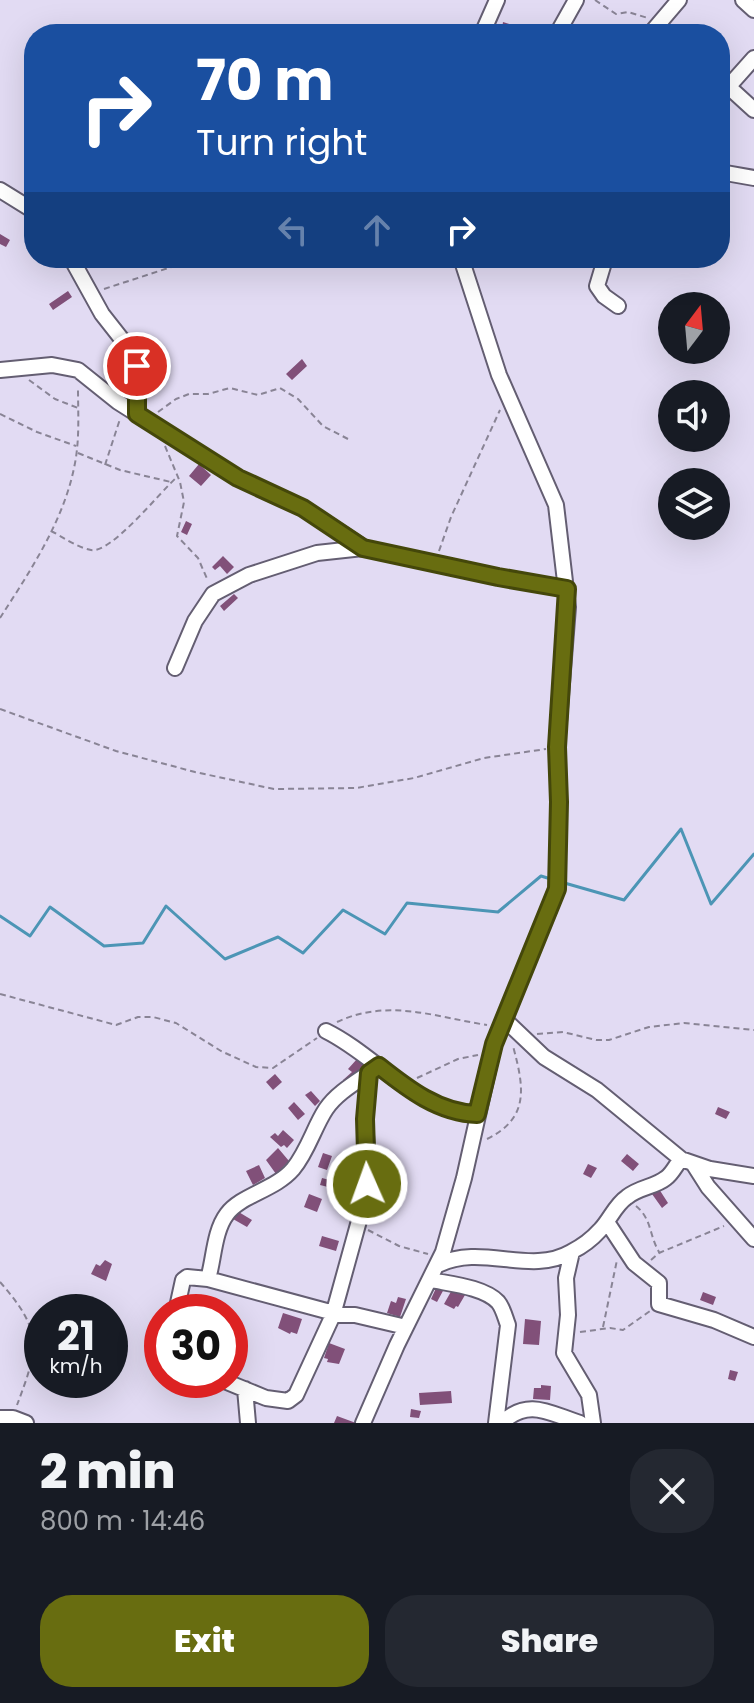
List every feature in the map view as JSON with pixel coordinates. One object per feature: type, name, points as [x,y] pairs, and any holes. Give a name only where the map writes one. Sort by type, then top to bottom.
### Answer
[{"type":"street","points":[[486,24],[497,0]]},
{"type":"street","points":[[563,24],[576,0]]},
{"type":"street","points":[[661,24],[679,0]]},
{"type":"street","points":[[743,0],[754,10]]},
{"type":"street","points":[[730,80],[754,58]]},
{"type":"street","points":[[730,91],[754,110]]},
{"type":"street","points":[[730,174],[754,178]]},
{"type":"street","points":[[0,190],[24,205]]},
{"type":"street","points":[[77,268],[102,314],[135,356],[142,417]]},
{"type":"street","points":[[363,1423],[440,1260],[471,1148],[491,1053],[557,889],[557,747],[567,589],[556,505],[508,395],[464,268]]},
{"type":"street","points":[[602,268],[597,286],[604,296],[618,306]]},
{"type":"street","points":[[8,370],[52,365],[78,370],[142,417],[238,478],[303,508],[363,548]]},
{"type":"street","points":[[175,668],[195,621],[213,594],[249,575],[317,553],[363,548],[567,589]]},
{"type":"street","points":[[502,1023],[544,1057],[597,1090],[687,1162],[754,1239]]},
{"type":"street","points":[[326,1031],[347,1042],[374,1069],[452,1111],[477,1114]]},
{"type":"street","points":[[248,1390],[280,1401],[288,1401],[296,1395],[334,1314],[367,1184],[365,1119],[374,1069]]},
{"type":"street","points":[[208,1279],[221,1226],[228,1212],[241,1202],[272,1188],[293,1169],[325,1110],[338,1095],[374,1069]]},
{"type":"street","points":[[440,1260],[475,1255],[530,1262],[548,1261],[572,1252],[593,1238],[625,1198],[644,1186],[662,1181],[687,1162],[754,1176]]},
{"type":"street","points":[[607,1222],[642,1270],[659,1283],[657,1301],[662,1306],[714,1320],[754,1337]]},
{"type":"street","points":[[572,1252],[566,1278],[566,1360],[589,1395],[593,1423]]},
{"type":"street","points":[[180,1294],[183,1280],[187,1277],[208,1279],[334,1314],[355,1315],[406,1327]]},
{"type":"street","points":[[431,1280],[490,1296],[504,1313],[508,1325],[496,1423]]},
{"type":"street","points":[[246,1398],[248,1423]]},
{"type":"street","points":[[502,1423],[517,1411],[527,1408],[580,1423]]},
{"type":"path","points":[[595,0],[618,15],[628,12],[641,18],[667,17]]},
{"type":"path","points":[[92,294],[166,268]]},
{"type":"path","points":[[8,370],[55,399],[78,408]]},
{"type":"path","points":[[0,618],[51,531],[67,494],[78,447],[78,370]]},
{"type":"path","points":[[105,465],[142,417],[189,394],[208,394],[230,388],[258,395],[277,388],[298,399],[323,426],[348,439]]},
{"type":"path","points":[[435,563],[451,517],[508,395]]},
{"type":"path","points":[[0,414],[78,447]]},
{"type":"path","points":[[142,417],[178,476],[184,511],[177,536],[198,558],[213,594]]},
{"type":"path","points":[[77,452],[105,465],[171,482]]},
{"type":"path","points":[[51,531],[87,550],[103,549],[132,525],[178,476]]},
{"type":"path","points":[[0,709],[116,751],[274,789],[356,788],[414,778],[484,758],[557,747]]},
{"type":"path","points":[[0,994],[116,1025],[138,1017],[176,1023],[221,1051],[256,1067],[273,1068],[338,1021],[359,1012],[412,1010],[502,1023]]},
{"type":"path","points":[[471,1148],[501,1132],[516,1118],[520,1075],[513,1041],[519,1035],[563,1032],[609,1040],[649,1027],[684,1023],[754,1030]]},
{"type":"path","points":[[404,1085],[458,1059],[491,1053]]},
{"type":"path","points":[[625,1198],[646,1216],[651,1239],[659,1253]]},
{"type":"path","points":[[642,1270],[659,1253],[737,1220]]},
{"type":"path","points":[[358,1225],[399,1246],[440,1260]]},
{"type":"path","points":[[602,1328],[615,1280],[620,1243]]},
{"type":"path","points":[[0,1282],[17,1302],[33,1332],[34,1359],[13,1419]]},
{"type":"path","points":[[566,1333],[602,1328],[627,1329],[644,1313],[662,1306]]},
{"type":"building","points":[[0,234],[10,240],[6,247],[0,244]]},
{"type":"building","points":[[68,291],[72,297],[53,310],[49,304]]},
{"type":"building","points":[[129,359],[129,367],[112,368],[112,360]]},
{"type":"building","points":[[302,359],[307,366],[292,380],[286,374]]},
{"type":"building","points":[[140,373],[156,374],[156,381],[139,380]]},
{"type":"building","points":[[199,464],[211,475],[201,486],[189,476]]},
{"type":"building","points":[[186,521],[192,524],[187,535],[181,532]]},
{"type":"building","points":[[223,556],[234,567],[227,574],[220,566],[215,570],[212,567]]},
{"type":"building","points":[[234,594],[238,598],[224,611],[220,606]]},
{"type":"building","points":[[357,1059],[367,1067],[348,1085],[343,1080],[352,1072],[348,1069]]},
{"type":"building","points":[[275,1074],[282,1082],[273,1090],[266,1082]]},
{"type":"building","points":[[311,1091],[320,1101],[315,1106],[305,1095]]},
{"type":"building","points":[[294,1102],[305,1114],[298,1120],[288,1108]]},
{"type":"building","points":[[718,1107],[730,1112],[726,1119],[715,1114]]},
{"type":"building","points":[[283,1130],[294,1140],[287,1148],[284,1145],[281,1147],[270,1137],[275,1133],[278,1136]]},
{"type":"building","points":[[278,1148],[289,1161],[276,1174],[266,1160]]},
{"type":"building","points":[[323,1153],[332,1156],[327,1170],[318,1167]]},
{"type":"building","points":[[627,1154],[639,1164],[633,1171],[621,1161]]},
{"type":"building","points":[[588,1164],[597,1168],[591,1178],[583,1174]]},
{"type":"building","points":[[259,1165],[265,1178],[253,1185],[246,1171]]},
{"type":"building","points":[[322,1178],[337,1182],[336,1189],[320,1185]]},
{"type":"building","points":[[659,1189],[668,1203],[662,1208],[652,1194]]},
{"type":"building","points":[[309,1194],[322,1199],[317,1212],[304,1207]]},
{"type":"building","points":[[237,1211],[252,1220],[247,1227],[233,1219]]},
{"type":"building","points":[[322,1236],[339,1241],[336,1251],[319,1246]]},
{"type":"building","points":[[105,1260],[112,1264],[106,1281],[91,1274],[96,1264],[100,1266]]},
{"type":"building","points":[[437,1286],[444,1289],[437,1302],[431,1299]]},
{"type":"building","points":[[453,1288],[465,1295],[454,1309],[444,1304]]},
{"type":"building","points":[[703,1292],[716,1297],[713,1305],[700,1300]]},
{"type":"building","points":[[398,1297],[406,1299],[400,1317],[387,1313],[391,1301],[396,1303]]},
{"type":"building","points":[[283,1313],[302,1319],[297,1334],[278,1328]]},
{"type":"building","points":[[525,1319],[541,1321],[539,1345],[523,1344]]},
{"type":"building","points":[[329,1343],[345,1349],[339,1364],[327,1362],[328,1359],[324,1358]]},
{"type":"building","points":[[730,1370],[738,1372],[735,1381],[728,1379]]},
{"type":"building","points":[[541,1385],[551,1386],[550,1400],[533,1399],[534,1388],[541,1388]]},
{"type":"building","points":[[451,1391],[452,1403],[420,1405],[419,1393]]},
{"type":"building","points":[[411,1409],[421,1411],[419,1418],[410,1417]]},
{"type":"building","points":[[337,1416],[356,1423],[334,1423]]},
{"type":"waterway","points":[[561,882],[624,900],[681,829],[711,904],[754,854]]},
{"type":"waterway","points":[[0,916],[30,936],[50,907],[104,946],[143,943],[166,906],[225,959],[278,937],[303,953],[343,910],[385,934],[407,903],[498,912],[541,876],[554,880]]},
{"type":"route","points":[[137,366],[137,414],[238,478],[303,508],[363,548],[567,589],[557,747],[557,889],[500,1026],[477,1114],[452,1111],[433,1102],[412,1091],[379,1066],[369,1073],[365,1119],[367,1184]]}]
